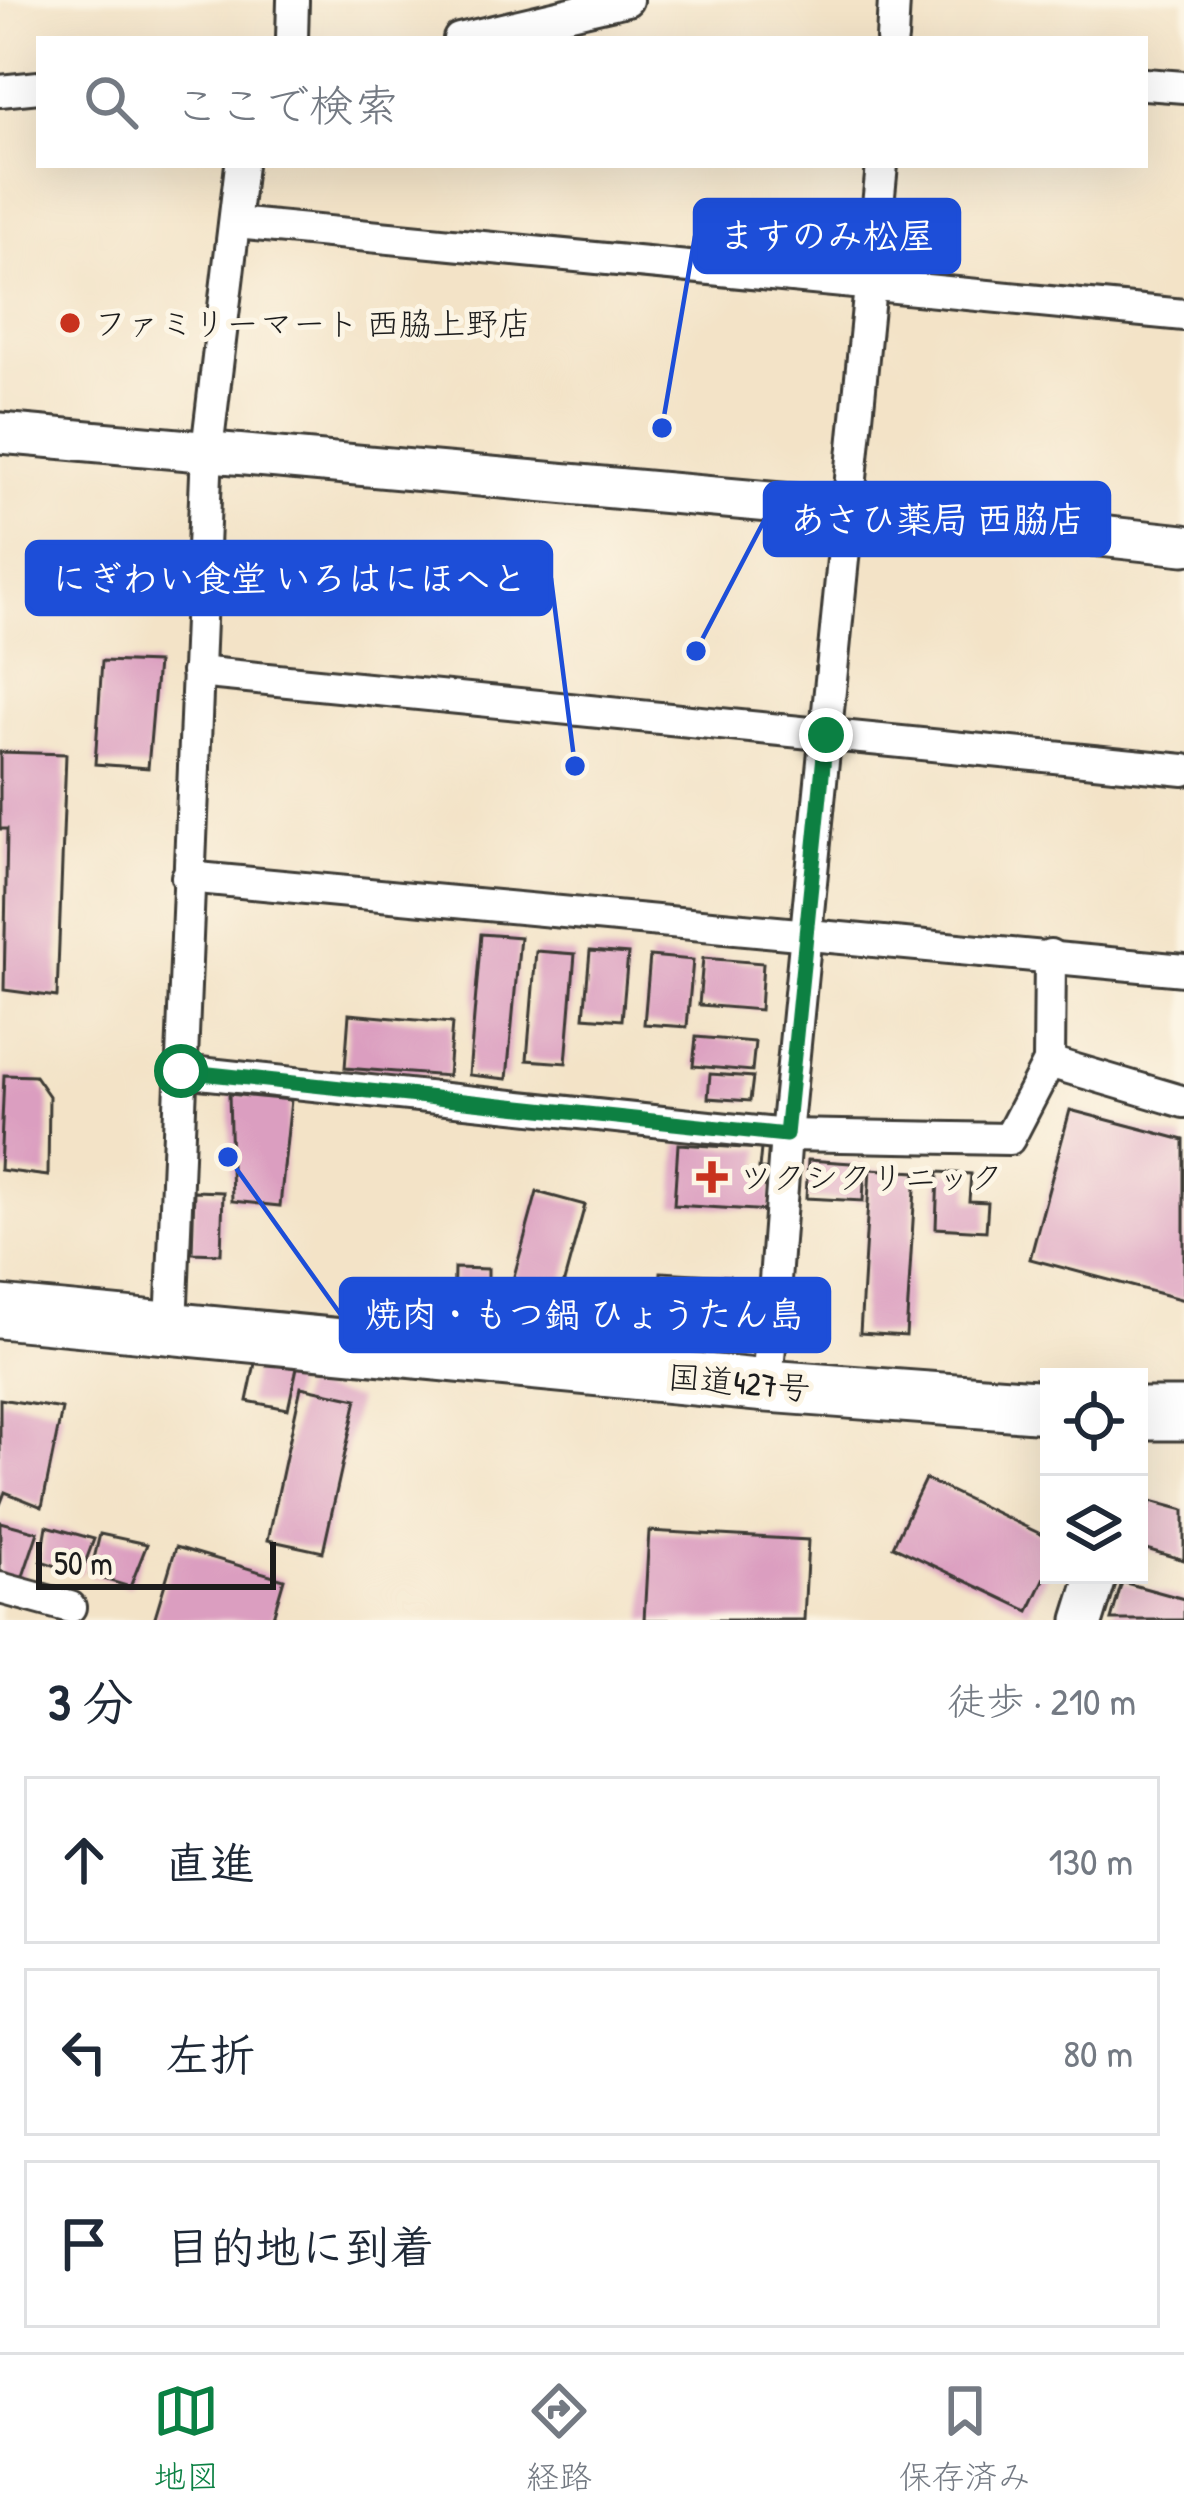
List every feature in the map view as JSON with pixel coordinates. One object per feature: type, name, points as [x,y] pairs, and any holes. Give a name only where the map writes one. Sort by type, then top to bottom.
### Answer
[{"type":"highway","name":"国道427号","points":[[0,1312],[766,1386],[1040,1406]]},
{"type":"street","points":[[292,36],[293,0]]},
{"type":"street","points":[[472,36],[627,0]]},
{"type":"street","points":[[892,36],[894,0]]},
{"type":"street","points":[[1148,84],[1184,87]]},
{"type":"street","points":[[0,91],[36,87]]},
{"type":"street","points":[[171,1327],[206,450],[241,168]]},
{"type":"street","points":[[766,1386],[786,1135],[882,168]]},
{"type":"street","points":[[236,223],[1184,315]]},
{"type":"street","points":[[0,433],[1184,544]]},
{"type":"street","points":[[197,672],[1184,770]]},
{"type":"street","points":[[187,877],[1184,970]]},
{"type":"street","points":[[181,1071],[786,1135],[1009,1139],[1049,1062],[1050,955]]},
{"type":"street","points":[[1049,1062],[1184,1102]]},
{"type":"street","points":[[1083,1620],[1094,1584]]},
{"type":"street","points":[[0,1588],[70,1606]]},
{"type":"building","points":[[102,661],[157,663],[148,768],[95,764]]},
{"type":"building","points":[[0,752],[66,754],[57,997],[4,990],[7,829],[0,829]]},
{"type":"building","points":[[481,934],[520,937],[507,1079],[469,1075]]},
{"type":"building","points":[[536,951],[575,954],[566,1063],[527,1060]]},
{"type":"building","points":[[590,951],[628,954],[622,1020],[584,1017]]},
{"type":"building","points":[[650,956],[693,960],[687,1027],[644,1024]]},
{"type":"building","points":[[703,958],[763,963],[760,1010],[699,1005]]},
{"type":"building","points":[[349,1014],[452,1023],[448,1076],[345,1068]]},
{"type":"building","points":[[696,1037],[755,1042],[752,1071],[693,1066]]},
{"type":"building","points":[[710,1074],[753,1077],[750,1101],[708,1098]]},
{"type":"building","points":[[4,1075],[35,1076],[49,1096],[48,1176],[0,1170]]},
{"type":"building","points":[[229,1094],[291,1100],[280,1206],[232,1201]]},
{"type":"building","points":[[1070,1110],[1184,1140],[1184,1300],[1030,1259]]},
{"type":"building","points":[[678,1144],[761,1149],[759,1169],[773,1170],[771,1211],[674,1205]]},
{"type":"building","points":[[808,1160],[865,1164],[863,1201],[806,1198]]},
{"type":"building","points":[[870,1169],[916,1172],[906,1336],[860,1333]]},
{"type":"building","points":[[938,1172],[971,1174],[969,1201],[988,1202],[986,1231],[936,1228]]},
{"type":"building","points":[[194,1191],[223,1192],[221,1254],[192,1253]]},
{"type":"building","points":[[537,1192],[585,1205],[556,1311],[508,1298]]},
{"type":"building","points":[[454,1268],[488,1269],[488,1312],[453,1312]]},
{"type":"building","points":[[661,1272],[729,1276],[726,1322],[658,1317]]},
{"type":"building","points":[[257,1354],[298,1363],[288,1409],[247,1401]]},
{"type":"building","points":[[301,1387],[357,1399],[323,1552],[268,1540]]},
{"type":"building","points":[[0,1399],[62,1409],[42,1507],[5,1492],[0,1505]]},
{"type":"building","points":[[925,1479],[1040,1534],[1042,1584],[1029,1611],[893,1546]]},
{"type":"building","points":[[1151,1501],[1184,1510],[1184,1560],[1148,1550]]},
{"type":"building","points":[[0,1522],[38,1532],[20,1585],[0,1579]]},
{"type":"building","points":[[47,1526],[94,1539],[81,1574],[41,1561]]},
{"type":"building","points":[[649,1531],[808,1540],[804,1620],[644,1620]]},
{"type":"building","points":[[100,1534],[147,1544],[130,1587],[90,1575]]},
{"type":"building","points":[[176,1547],[284,1579],[272,1620],[154,1620]]},
{"type":"building","points":[[1121,1584],[1184,1599],[1184,1620],[1111,1620]]},
{"type":"place","name":"ファミリーマート 西脇上野店","points":[[70,323]]},
{"type":"place","name":"ますのみ松屋","points":[[662,428]]},
{"type":"place","name":"あさひ薬局 西脇店","points":[[696,651]]},
{"type":"place","name":"にぎわい食堂 いろはにほへと","points":[[575,766]]},
{"type":"place","name":"焼肉・もつ鍋 ひょうたん島","points":[[228,1157]]},
{"type":"place","name":"ツクシクリニック","points":[[712,1177]]},
{"type":"route","points":[[181,1071],[786,1135],[826,735]]}]
